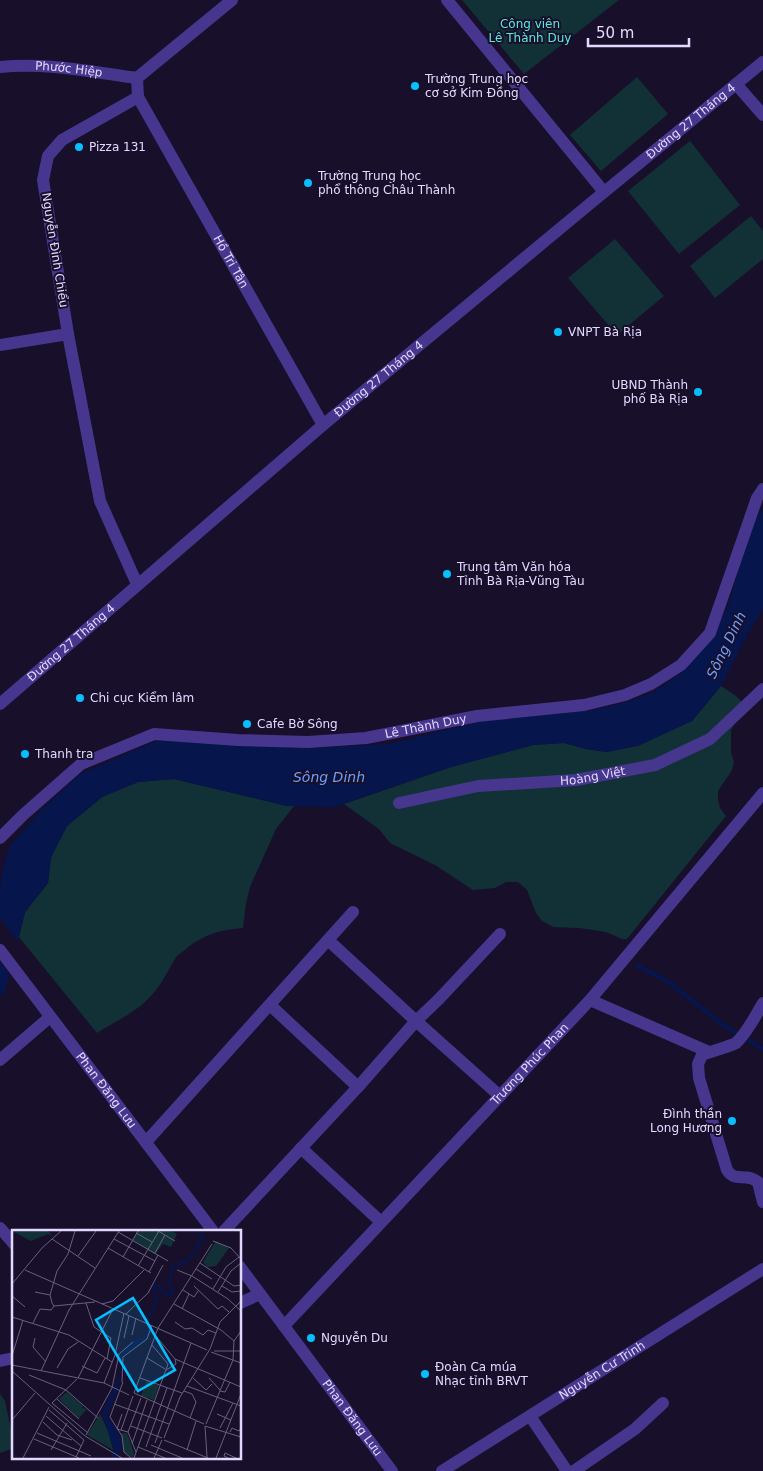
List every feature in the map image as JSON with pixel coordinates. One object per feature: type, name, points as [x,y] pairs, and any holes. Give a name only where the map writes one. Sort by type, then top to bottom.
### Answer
[{"type":"street","points":[[138,98],[137,78],[232,0]]},
{"type":"street","points":[[447,0],[604,192]]},
{"type":"street","name":"Đường 27 Tháng 4","points":[[0,704],[322,425],[763,62]]},
{"type":"street","name":"Phước Hiệp","points":[[0,67],[23,64],[137,78]]},
{"type":"street","points":[[736,84],[763,115]]},
{"type":"street","name":"Nguyễn Đình Chiểu","points":[[138,98],[62,140],[48,156],[43,180],[68,334],[100,501],[138,584]]},
{"type":"street","name":"Hồ Tri Tân","points":[[138,98],[322,425]]},
{"type":"street","points":[[0,345],[68,334]]},
{"type":"street","name":"Lê Thành Duy","points":[[0,838],[81,764],[154,734],[300,742],[366,738],[477,716],[584,705],[625,695],[651,684],[681,666],[710,633],[757,498],[763,489]]},
{"type":"street","name":"Hoàng Việt","points":[[399,803],[478,786],[576,780],[655,765],[710,739],[763,689]]},
{"type":"street","name":"Trương Phúc Phan","points":[[284,1326],[590,1000],[763,793]]},
{"type":"street","points":[[146,1142],[353,912]]},
{"type":"street","points":[[225,1230],[358,1087],[416,1021],[500,934]]},
{"type":"street","points":[[328,940],[500,1096]]},
{"type":"street","name":"Phan Đăng Lưu","points":[[0,950],[212,1230]]},
{"type":"street","points":[[590,1000],[709,1052]]},
{"type":"street","points":[[763,1003],[751,1024],[735,1044],[702,1055],[698,1064],[698,1075],[727,1170],[735,1178],[751,1178],[758,1182],[763,1202]]},
{"type":"street","points":[[270,1005],[358,1087]]},
{"type":"street","points":[[0,1060],[49,1015]]},
{"type":"street","points":[[301,1148],[381,1222]]},
{"type":"street","points":[[0,1228],[12,1242]]},
{"type":"street","name":"Phan Đăng Lưu","points":[[241,1268],[392,1471]]},
{"type":"street","name":"Nguyễn Cư Trinh","points":[[442,1471],[763,1270]]},
{"type":"street","points":[[241,1303],[260,1294]]},
{"type":"street","points":[[574,1471],[635,1429],[663,1402]]},
{"type":"street","points":[[530,1416],[567,1471]]},
{"type":"green space","name":"Công viên Lê Thành Duy","points":[[462,0],[619,0],[524,74]]},
{"type":"green space","points":[[637,77],[668,114],[601,171],[570,135]]},
{"type":"green space","points":[[690,141],[740,205],[679,254],[628,191]]},
{"type":"green space","points":[[751,216],[763,231],[763,259],[715,298],[690,266]]},
{"type":"green space","points":[[615,239],[664,296],[617,335],[568,278]]},
{"type":"green space","points":[[721,686],[742,702],[742,711],[731,730],[731,753],[734,762],[732,770],[718,791],[720,808],[726,816],[627,939],[622,939],[606,932],[553,927],[542,921],[536,913],[527,890],[518,882],[506,882],[495,888],[473,890],[435,865],[390,843],[379,829],[344,804],[451,767],[533,745],[564,743],[607,752],[692,721]]},
{"type":"green space","points":[[174,779],[287,806],[294,806],[276,829],[250,887],[243,928],[213,934],[193,944],[177,956],[159,986],[141,1006],[97,1033],[19,937],[25,912],[48,883],[51,857],[67,826],[102,797],[138,782]]},
{"type":"green space","points":[[0,1394],[5,1401],[12,1434],[12,1449],[0,1453]]},
{"type":"water","name":"Sông Dinh","points":[[763,507],[763,609],[746,637],[721,686],[692,721],[638,746],[607,752],[564,743],[533,745],[451,767],[334,807],[287,806],[174,779],[138,782],[102,797],[67,826],[51,857],[48,883],[25,912],[4,994],[0,995],[0,891],[3,866],[11,844],[43,808],[80,774],[156,741],[304,748],[388,744],[482,721],[593,710],[631,701],[654,692],[681,673],[712,639],[729,604],[747,536]]},
{"type":"pier","points":[[0,918],[19,944],[11,976],[0,961]]},
{"type":"waterway","points":[[637,965],[670,983],[723,1025],[763,1049]]},
{"type":"place","name":"Trường Trung học cơ sở Kim Đồng","points":[[415,86]]},
{"type":"place","name":"Pizza 131","points":[[79,147]]},
{"type":"place","name":"Trường Trung học phổ thông Châu Thành","points":[[308,183]]},
{"type":"place","name":"VNPT Bà Rịa","points":[[558,332]]},
{"type":"place","name":"UBND Thành phố Bà Rịa","points":[[698,392]]},
{"type":"place","name":"Trung tâm Văn hóa Tỉnh Bà Rịa-Vũng Tàu","points":[[447,574]]},
{"type":"place","name":"Chi cục Kiểm lâm","points":[[80,698]]},
{"type":"place","name":"Cafe Bờ Sông","points":[[247,724]]},
{"type":"place","name":"Thanh tra","points":[[25,754]]},
{"type":"place","name":"Đình thần Long Hương","points":[[732,1121]]},
{"type":"place","name":"Nguyễn Du","points":[[311,1338]]},
{"type":"place","name":"Đoàn Ca múa Nhạc tỉnh BRVT","points":[[425,1374]]}]
